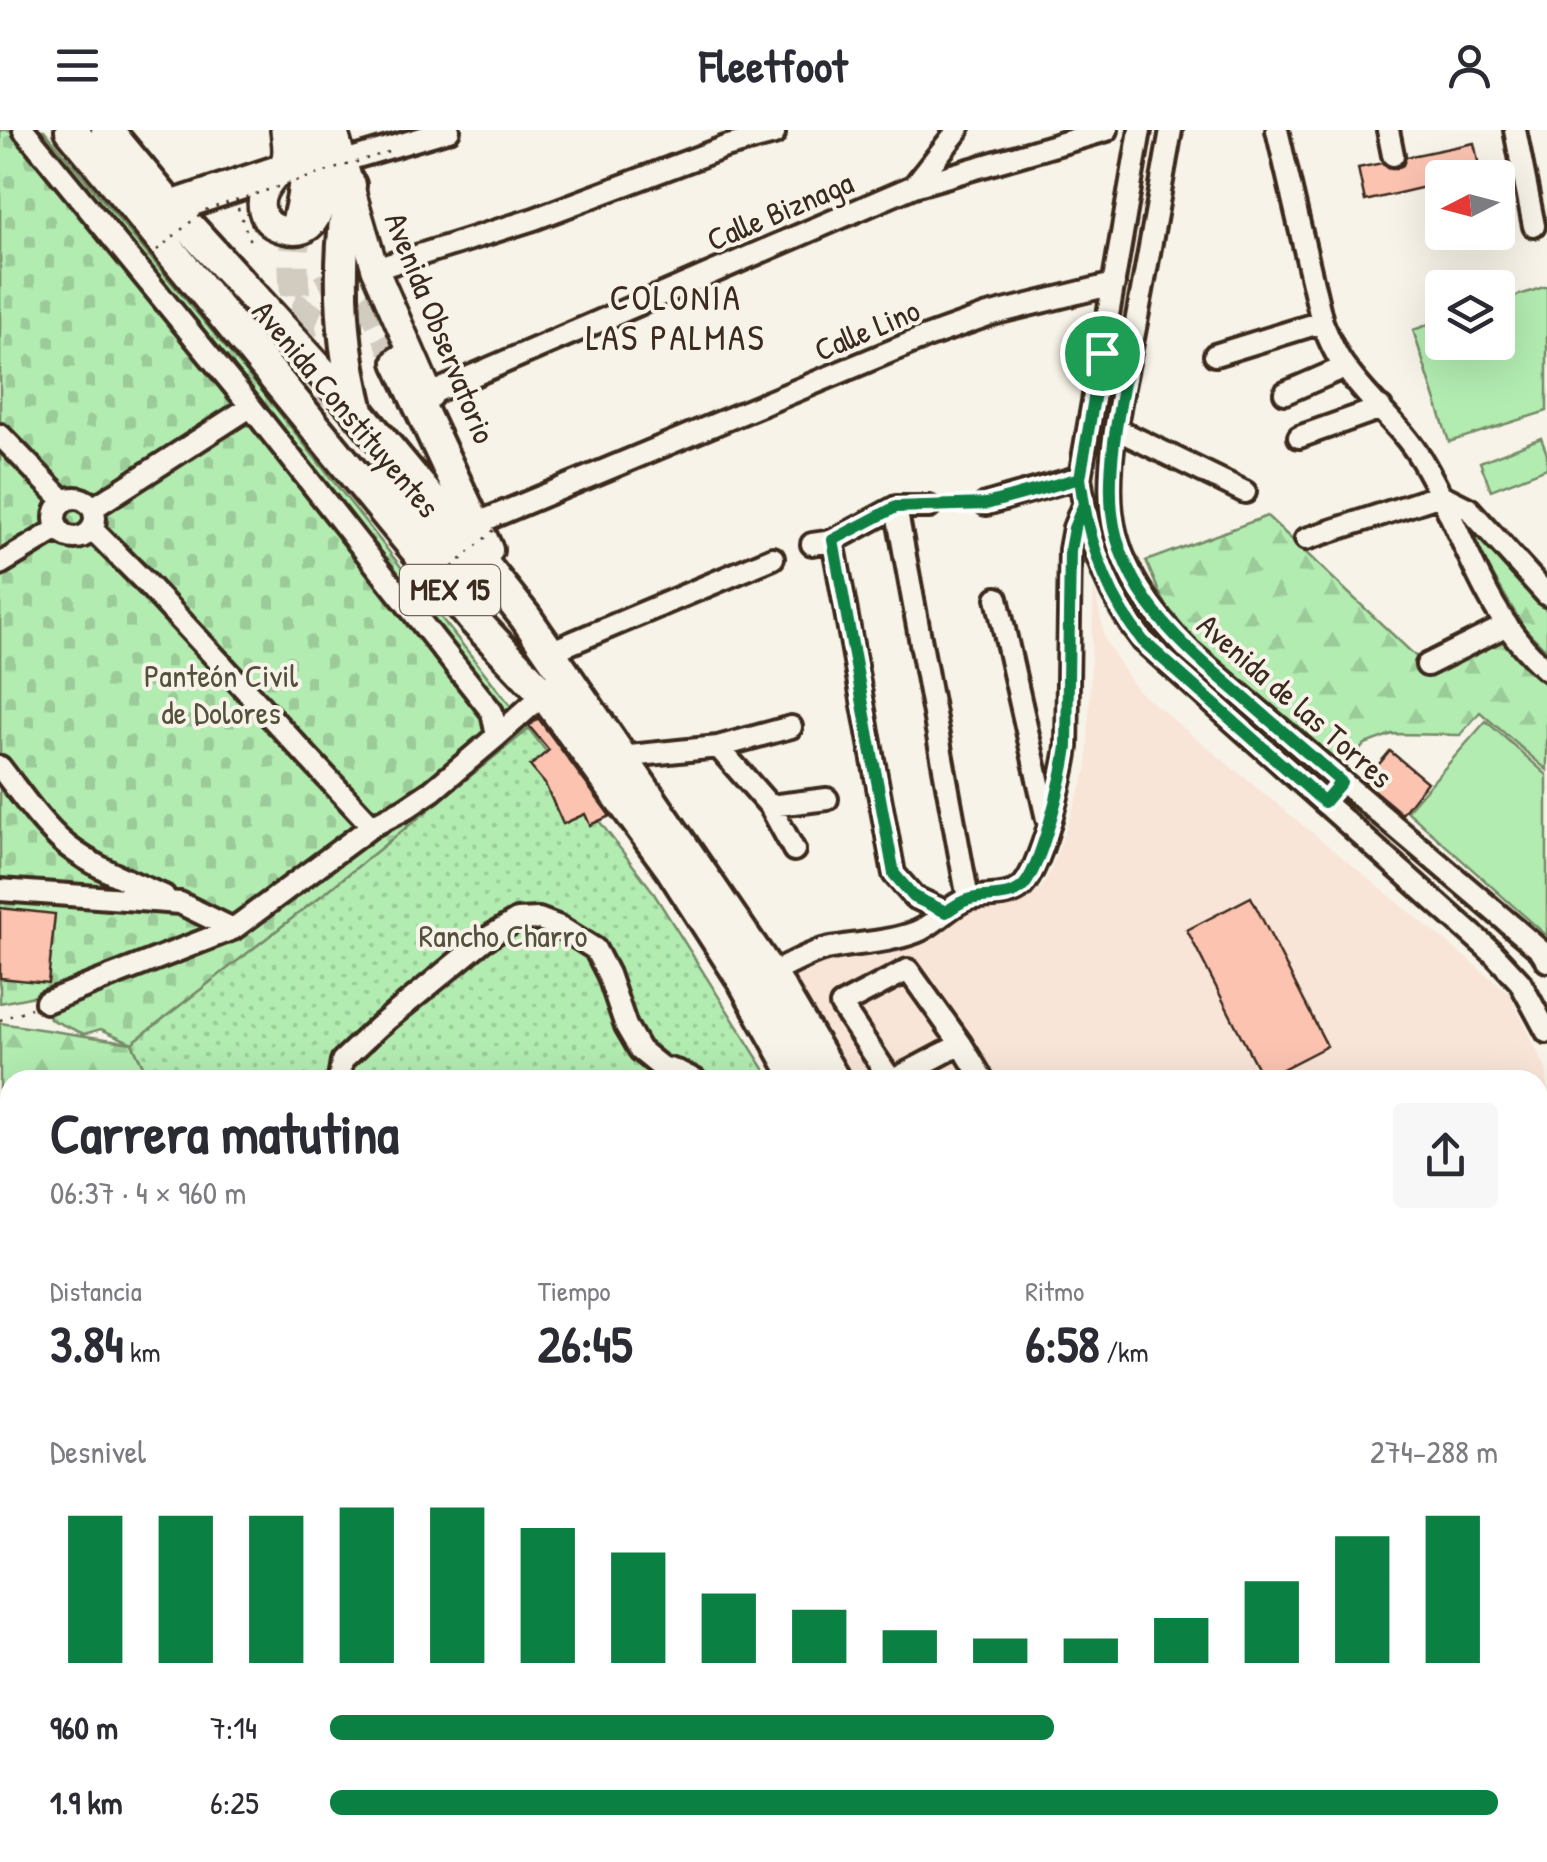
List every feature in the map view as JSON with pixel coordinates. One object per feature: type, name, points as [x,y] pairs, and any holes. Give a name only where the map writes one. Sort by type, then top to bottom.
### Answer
[{"type":"highway","name":"Avenida Constituyentes","points":[[71,130],[474,618],[544,694],[671,868],[743,980],[794,1070]]},
{"type":"highway","name":"Avenida Constituyentes","points":[[107,130],[171,208],[359,414],[526,618],[770,974],[828,1070]]},
{"type":"highway","points":[[298,220],[308,165],[304,130]]},
{"type":"highway","points":[[171,208],[279,170]]},
{"type":"highway","points":[[347,173],[340,262],[342,314],[350,380],[359,414]]},
{"type":"highway","points":[[399,362],[491,530],[526,618]]},
{"type":"highway","points":[[326,405],[498,611],[552,684],[626,805]]},
{"type":"main road","points":[[284,130],[286,152],[262,196],[262,212],[271,226],[290,232],[305,230],[324,200],[322,130]]},
{"type":"main road","name":"Avenida Observatorio","points":[[334,130],[375,269],[491,530]]},
{"type":"street","points":[[24,130],[492,712],[496,736]]},
{"type":"street","points":[[347,173],[449,130]]},
{"type":"street","points":[[914,186],[958,130]]},
{"type":"street","name":"Calle Biznaga","points":[[430,394],[914,186],[1107,130]]},
{"type":"street","name":"Avenida de las Torres","points":[[1140,130],[1080,478],[1089,529],[1109,589],[1143,641],[1494,953],[1520,982],[1547,1032]]},
{"type":"street","name":"Avenida de las Torres","points":[[1170,130],[1116,429],[1112,516],[1129,570],[1164,626],[1190,652],[1540,950],[1547,961]]},
{"type":"street","points":[[1277,130],[1322,322],[1345,367],[1420,456],[1506,626],[1547,670]]},
{"type":"street","points":[[1388,130],[1393,155]]},
{"type":"street","points":[[1515,130],[1534,226]]},
{"type":"street","points":[[375,269],[534,219],[723,138],[774,134]]},
{"type":"street","name":"Calle Lino","points":[[491,530],[918,340],[988,315],[1114,284]]},
{"type":"street","points":[[1215,355],[1322,322]]},
{"type":"street","points":[[1102,353],[1128,361]]},
{"type":"street","points":[[1284,394],[1345,367]]},
{"type":"street","points":[[250,407],[92,519],[86,535],[71,538],[58,529],[54,514],[63,500],[86,500],[92,519],[158,596],[372,826]]},
{"type":"street","points":[[1299,437],[1381,408]]},
{"type":"street","points":[[1116,429],[1246,492]]},
{"type":"street","points":[[0,435],[63,500]]},
{"type":"street","points":[[986,504],[1080,478]]},
{"type":"street","points":[[1306,538],[1441,494],[1469,510],[1547,595]]},
{"type":"street","points":[[770,974],[823,950],[920,931],[968,899],[1010,893],[1029,878],[1049,826],[1066,756],[1070,550],[1084,504]]},
{"type":"street","points":[[929,507],[896,507],[822,542],[894,874],[914,897],[946,912]]},
{"type":"street","points":[[896,507],[968,899]]},
{"type":"street","points":[[0,564],[58,529]]},
{"type":"street","points":[[550,652],[773,558]]},
{"type":"street","points":[[997,598],[1049,826]]},
{"type":"street","points":[[1427,664],[1506,626]]},
{"type":"street","points":[[46,1002],[233,929],[372,826],[432,791],[544,694]]},
{"type":"street","points":[[620,757],[718,747],[790,727]]},
{"type":"street","points":[[718,747],[770,806],[794,850]]},
{"type":"street","points":[[0,767],[67,846],[109,871],[233,929]]},
{"type":"street","points":[[1324,802],[1341,782]]},
{"type":"street","points":[[770,806],[826,799]]},
{"type":"street","points":[[0,890],[180,902]]},
{"type":"street","points":[[341,1070],[342,1061],[378,1027],[484,940],[517,920],[539,919],[595,949],[626,1026],[640,1050],[660,1067],[671,1070]]},
{"type":"street","points":[[885,1070],[841,1005],[908,970],[976,1070]]},
{"type":"street","points":[[911,1070],[961,1044]]},
{"type":"path","points":[[157,250],[205,210],[391,151]]},
{"type":"path","points":[[238,209],[252,247]]},
{"type":"path","points":[[929,507],[986,504]]},
{"type":"path","points":[[428,588],[491,530]]},
{"type":"path","points":[[0,1020],[46,1002]]},
{"type":"shaded area","points":[[1094,585],[1105,640],[1137,690],[1509,993],[1547,1070],[849,1070],[794,978],[827,962],[890,955],[970,911],[1027,897],[1042,887],[1087,770]]},
{"type":"green space","name":"Panteón Civil de Dolores","points":[[0,130],[44,130],[266,396],[529,729],[132,1043],[101,1029],[84,1034],[50,1019],[45,994],[0,1003]]},
{"type":"green space","points":[[1547,286],[1547,411],[1449,442],[1413,330],[1425,326],[1425,360],[1515,360],[1515,296]]},
{"type":"green space","points":[[1541,438],[1547,468],[1491,490],[1480,462]]},
{"type":"green space","points":[[1267,516],[1426,666],[1495,632],[1547,685],[1547,770],[1480,712],[1460,735],[1392,734],[1365,744],[1340,772],[1206,654],[1177,624],[1146,561]]},
{"type":"green space","points":[[1474,532],[1547,611],[1547,651],[1524,628],[1470,536]]},
{"type":"green space","points":[[1486,721],[1547,775],[1547,936],[1407,811]]},
{"type":"green space","name":"Rancho Charro","points":[[529,729],[651,889],[765,1070],[145,1070],[132,1043]]},
{"type":"green space","points":[[0,1023],[132,1043],[145,1070],[0,1070]]},
{"type":"building","points":[[1474,143],[1478,160],[1425,160],[1425,187],[1365,201],[1358,168],[1382,163],[1397,168],[1406,157]]},
{"type":"building","points":[[538,718],[610,816],[590,825],[585,814],[563,824],[545,784],[530,766],[549,750],[529,726]]},
{"type":"building","points":[[1390,751],[1427,782],[1402,814],[1364,782]]},
{"type":"building","points":[[1251,897],[1327,1046],[1280,1070],[1258,1070],[1187,930]]},
{"type":"building","points":[[0,908],[55,914],[48,983],[0,978]]},
{"type":"tunnel","points":[[298,220],[294,244],[298,314],[325,405]]},
{"type":"tunnel","points":[[300,328],[318,292],[344,285],[355,290],[374,310],[399,362]]},
{"type":"district","name":"COLONIA LAS PALMAS","points":[[676,318]]},
{"type":"route","points":[[1102,353],[1080,478],[1084,504],[1070,550],[1067,746],[1049,826],[1029,878],[1021,888],[968,899],[946,912],[914,897],[894,874],[833,540],[896,507],[986,504],[1080,478],[1089,529],[1109,589],[1143,641],[1324,802],[1341,782],[1190,652],[1145,600],[1129,570],[1112,516],[1116,429],[1128,361],[1102,353]]}]
